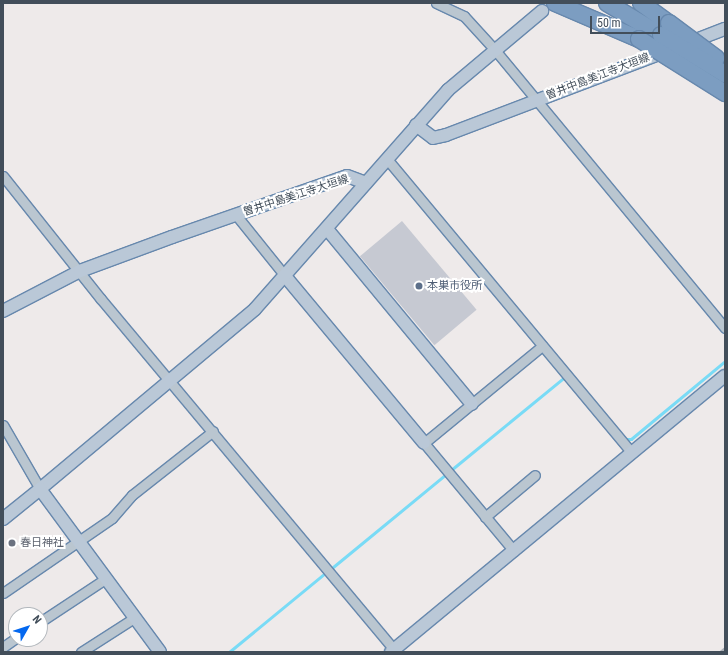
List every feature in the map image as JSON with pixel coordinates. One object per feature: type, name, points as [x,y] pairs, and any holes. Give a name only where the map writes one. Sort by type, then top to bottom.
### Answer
[{"type":"highway","points":[[577,3],[640,39],[725,93]]},
{"type":"highway","points":[[607,3],[665,29],[725,64]]},
{"type":"highway","points":[[641,3],[665,29],[725,74]]},
{"type":"highway","points":[[548,7],[640,39]]},
{"type":"street","points":[[436,3],[464,16],[496,50],[725,328]]},
{"type":"street","points":[[416,125],[448,90],[548,7]]},
{"type":"street","name":"曽井中島美江寺大垣線","points":[[3,311],[80,271],[236,215],[347,176],[366,183],[416,125],[433,138],[725,29]]},
{"type":"street","points":[[387,159],[631,452]]},
{"type":"street","points":[[3,176],[393,651],[631,452],[725,376]]},
{"type":"street","points":[[3,519],[237,325],[285,276],[366,183]]},
{"type":"street","points":[[236,215],[514,551]]},
{"type":"street","points":[[327,229],[472,404]]},
{"type":"street","points":[[424,444],[542,346]]},
{"type":"street","points":[[3,424],[40,489],[160,652]]},
{"type":"street","points":[[3,592],[112,518],[132,495],[212,431]]},
{"type":"street","points":[[485,517],[535,475]]},
{"type":"street","points":[[48,617],[105,579]]},
{"type":"street","points":[[81,652],[134,618]]},
{"type":"building","name":"本巣市役所","points":[[402,221],[477,310],[434,345],[360,256]]},
{"type":"waterway","points":[[625,439],[631,439],[725,361]]},
{"type":"waterway","points":[[451,470],[566,376]]},
{"type":"waterway","points":[[333,567],[445,475]]},
{"type":"waterway","points":[[229,652],[324,574]]},
{"type":"railway","points":[[720,652],[725,648]]},
{"type":"place","name":"本巣市役所","points":[[419,286]]},
{"type":"place","name":"春日神社","points":[[12,543]]}]
